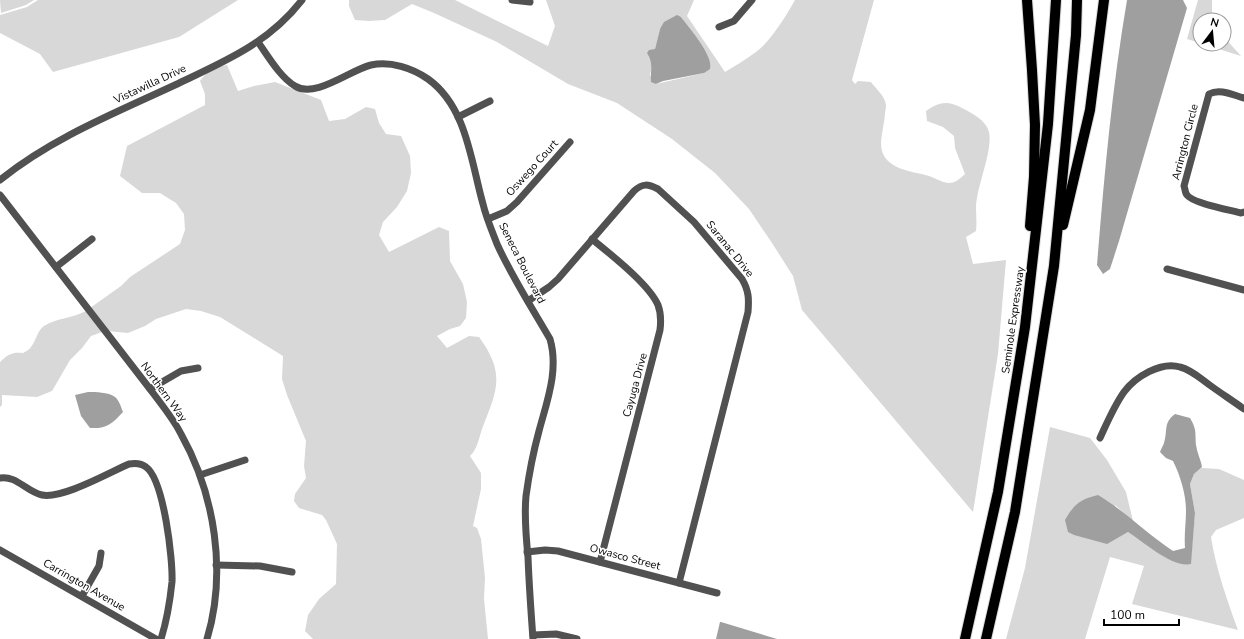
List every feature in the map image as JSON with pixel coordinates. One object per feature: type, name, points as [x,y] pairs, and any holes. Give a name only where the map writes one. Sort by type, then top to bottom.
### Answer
[{"type":"highway","points":[[1022,0],[1024,13],[1028,24]]},
{"type":"highway","points":[[1014,398],[1012,381],[1025,280],[1034,172],[1034,88],[1027,0]]},
{"type":"highway","name":"Seminole Expressway","points":[[965,639],[998,492],[1025,327],[1048,124],[1056,0]]},
{"type":"highway","points":[[986,639],[1015,512],[1054,266],[1076,35],[1077,0]]},
{"type":"highway","points":[[1054,266],[1090,110],[1104,0]]},
{"type":"street","name":"Vistawilla Drive","points":[[0,180],[30,157],[72,133],[225,61],[258,42],[283,22],[302,0]]},
{"type":"street","points":[[512,0],[530,2]]},
{"type":"street","points":[[719,27],[734,21],[752,0]]},
{"type":"street","name":"Seneca Boulevard","points":[[258,42],[285,78],[296,87],[307,89],[318,88],[359,69],[372,65],[402,66],[415,70],[440,89],[458,117],[488,219],[498,244],[550,339],[553,351],[554,363],[552,380],[529,474],[525,520],[533,637]]},
{"type":"street","name":"Arrington Circle","points":[[1244,98],[1222,92],[1214,92],[1209,94],[1184,186],[1187,195],[1192,199],[1209,205],[1241,213],[1244,212]]},
{"type":"street","points":[[458,117],[490,101]]},
{"type":"street","name":"Oswego Court","points":[[488,219],[507,211],[517,202],[570,142]]},
{"type":"street","name":"Saranac Drive","points":[[528,301],[558,279],[634,191],[639,186],[645,184],[651,185],[658,189],[694,222],[742,279],[748,289],[748,312],[679,583]]},
{"type":"street","name":"Northern Way","points":[[0,195],[150,389],[171,417],[181,434],[200,475],[212,518],[215,539],[215,595],[206,639]]},
{"type":"street","points":[[56,268],[92,239]]},
{"type":"street","name":"Cayuga Drive","points":[[592,239],[648,289],[658,306],[661,322],[600,562]]},
{"type":"street","points":[[1167,269],[1244,290]]},
{"type":"street","points":[[1100,438],[1125,391],[1145,375],[1157,368],[1166,366],[1179,366],[1191,371],[1244,409]]},
{"type":"street","points":[[150,389],[181,371],[198,368]]},
{"type":"street","points":[[200,475],[245,460]]},
{"type":"street","points":[[0,478],[9,478],[32,491],[42,495],[53,496],[65,493],[129,464],[136,463],[147,467],[152,474],[158,489],[167,522],[172,565],[172,581],[167,615],[161,639]]},
{"type":"street","name":"Carrington Avenue","points":[[0,550],[156,639]]},
{"type":"street","name":"Owasco Street","points":[[527,552],[545,550],[558,551],[717,593]]},
{"type":"street","points":[[82,596],[100,566],[101,553]]},
{"type":"street","points":[[216,565],[260,566],[292,572]]},
{"type":"street","points":[[533,637],[556,634],[577,639]]},
{"type":"shaded area","points":[[0,0],[34,0],[26,5],[1,13]]},
{"type":"shaded area","points":[[38,0],[238,0],[179,37],[53,72],[40,54],[0,33],[0,15],[27,7]]},
{"type":"shaded area","points":[[349,0],[455,0],[548,46],[555,26],[546,0],[694,0],[687,16],[725,72],[750,57],[763,46],[780,24],[795,0],[874,0],[852,80],[855,84],[858,81],[871,82],[885,102],[886,107],[881,145],[882,152],[885,157],[891,163],[906,171],[951,183],[960,179],[965,174],[955,148],[954,136],[943,127],[927,121],[926,111],[943,103],[957,105],[982,120],[989,132],[989,149],[977,198],[976,231],[966,237],[973,264],[1006,260],[998,354],[973,512],[802,310],[793,276],[749,209],[715,173],[672,139],[617,103],[568,84],[497,42],[434,13],[412,4],[385,20],[355,20],[349,6]],"holes":[[[681,17],[706,53],[704,73],[656,84],[650,75],[652,66],[651,58],[660,29]]]},
{"type":"shaded area","points":[[1127,0],[1183,0],[1187,8],[1119,241],[1110,269],[1103,274],[1097,265],[1109,132]]},
{"type":"shaded area","points":[[1198,0],[1212,0],[1212,12],[1195,12]]},
{"type":"shaded area","points":[[677,15],[681,17],[705,50],[710,63],[710,69],[704,73],[663,81],[656,84],[651,82],[651,64],[647,53],[649,50],[655,49],[660,29],[664,22]]},
{"type":"shaded area","points":[[1192,21],[1192,41],[1187,39]]},
{"type":"shaded area","points":[[1232,46],[1241,56],[1228,52],[1232,52]]},
{"type":"shaded area","points":[[227,65],[238,91],[275,82],[321,100],[329,121],[345,119],[366,107],[375,109],[379,123],[386,134],[401,136],[410,156],[411,173],[407,191],[397,207],[383,222],[379,235],[389,252],[439,227],[449,231],[450,261],[463,284],[467,302],[466,318],[460,326],[450,329],[437,336],[447,348],[469,336],[479,337],[493,362],[496,372],[495,393],[492,403],[476,447],[470,456],[481,473],[481,489],[473,526],[477,528],[481,539],[485,578],[484,599],[488,639],[313,639],[305,631],[308,615],[319,599],[336,584],[337,544],[326,520],[322,515],[299,508],[294,501],[295,494],[306,478],[304,466],[306,441],[282,379],[283,356],[220,317],[201,311],[186,309],[156,319],[145,326],[128,333],[108,331],[90,308],[121,286],[130,277],[180,244],[185,230],[184,214],[176,203],[160,193],[142,193],[120,176],[127,146],[205,105],[205,94],[200,81],[212,70]]},
{"type":"shaded area","points":[[86,311],[102,332],[91,336],[70,360],[52,391],[37,397],[2,395],[2,405],[0,407],[0,362],[11,354],[23,353],[29,349],[33,345],[40,331],[49,323]]},
{"type":"shaded area","points":[[88,392],[112,395],[118,400],[123,412],[105,427],[90,428],[81,416],[75,395]]},
{"type":"shaded area","points":[[1175,414],[1190,418],[1194,425],[1197,448],[1202,467],[1194,474],[1190,484],[1195,513],[1191,564],[1175,562],[1167,558],[1128,532],[1107,544],[1068,532],[1065,520],[1075,506],[1082,500],[1098,495],[1173,551],[1185,548],[1186,504],[1182,485],[1173,461],[1166,458],[1160,452],[1164,443],[1167,424],[1171,417]]},
{"type":"shaded area","points":[[1050,427],[1090,438],[1107,460],[1126,492],[1133,521],[1115,505],[1118,537],[1128,532],[1155,551],[1191,558],[1195,513],[1190,484],[1194,474],[1201,468],[1219,469],[1244,480],[1244,518],[1216,530],[1211,537],[1219,573],[1238,630],[1132,604],[1144,566],[1110,557],[1085,639],[1006,639],[1025,568]]},
{"type":"shaded area","points":[[721,622],[777,639],[716,639]]}]
